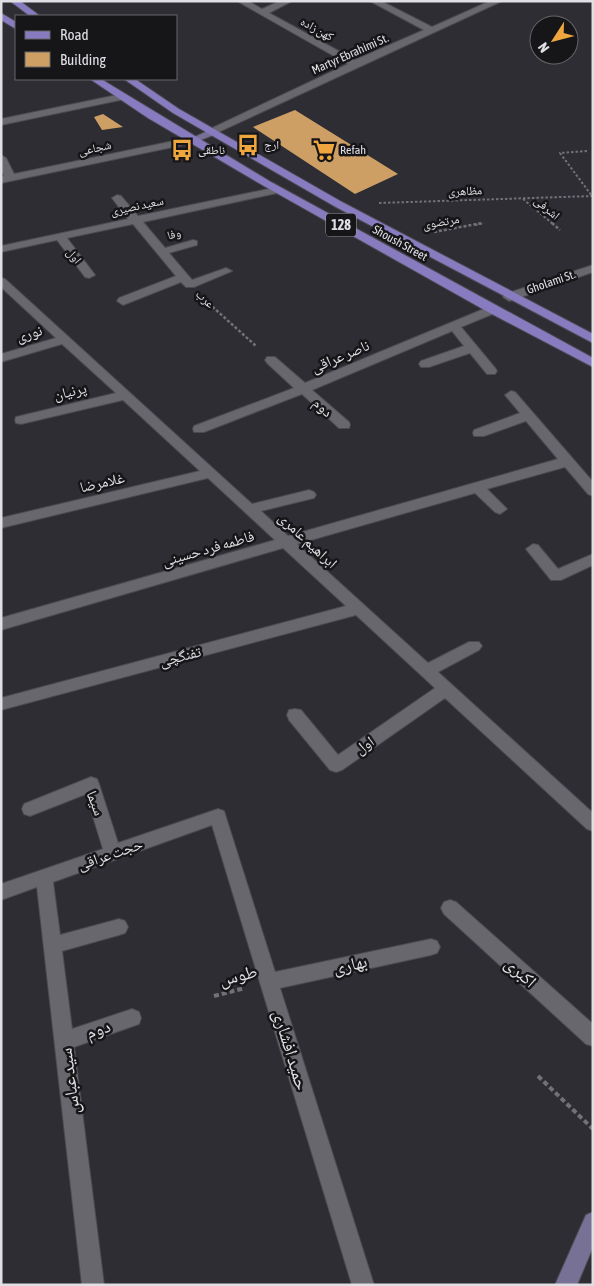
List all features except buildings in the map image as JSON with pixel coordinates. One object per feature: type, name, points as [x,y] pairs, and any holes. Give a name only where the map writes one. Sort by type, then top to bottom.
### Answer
[{"type":"main road","points":[[14,1],[35,15]]},
{"type":"main road","points":[[1,16],[15,25]]},
{"type":"main road","name":"Shoush Street","points":[[96,80],[278,190],[491,310],[593,363]]},
{"type":"main road","name":"Shoush Street","points":[[130,80],[212,132],[338,204],[509,297],[591,337]]},
{"type":"street","name":"کهن زاده","points":[[240,1],[356,64]]},
{"type":"street","points":[[261,13],[288,1]]},
{"type":"street","points":[[374,1],[433,31]]},
{"type":"street","name":"Martyr Ebrahimi St.","points":[[212,132],[356,64],[498,1]]},
{"type":"street","points":[[1,122],[122,97]]},
{"type":"street","points":[[193,140],[212,132]]},
{"type":"street","name":"شجاعی","points":[[6,179],[193,140]]},
{"type":"street","points":[[1,158],[6,179]]},
{"type":"street","name":"سعید نصیری","points":[[1,249],[278,190]]},
{"type":"street","name":"عرب","points":[[117,198],[187,281]]},
{"type":"street","name":"اول","points":[[59,236],[89,275]]},
{"type":"street","name":"وفا","points":[[162,252],[193,243]]},
{"type":"street","name":"Gholami St.","points":[[509,297],[593,268]]},
{"type":"street","points":[[123,301],[226,271]]},
{"type":"street","name":"ابراهیم عامری","points":[[1,281],[593,824]]},
{"type":"street","name":"ناصر عراقی","points":[[200,429],[303,389],[491,310]]},
{"type":"street","points":[[454,326],[491,371]]},
{"type":"street","name":"نوری","points":[[1,358],[65,339]]},
{"type":"street","points":[[425,364],[472,348]]},
{"type":"street","points":[[271,360],[303,389]]},
{"type":"street","name":"دوم","points":[[303,389],[344,426]]},
{"type":"street","points":[[511,394],[593,491]]},
{"type":"street","name":"پرنیان","points":[[21,420],[126,395]]},
{"type":"street","points":[[479,433],[528,415]]},
{"type":"street","name":"فاطمه فرد حسینی","points":[[1,624],[568,461]]},
{"type":"street","name":"غلامرضا","points":[[1,523],[211,473]]},
{"type":"street","points":[[477,487],[500,509]]},
{"type":"street","points":[[250,509],[309,495]]},
{"type":"street","points":[[533,550],[556,576],[593,559]]},
{"type":"street","name":"تفنگچی","points":[[1,704],[358,609]]},
{"type":"street","points":[[426,671],[474,646]]},
{"type":"street","name":"اول","points":[[295,715],[336,765],[446,689]]},
{"type":"street","name":"سیما","points":[[30,809],[90,784],[113,853]]},
{"type":"street","name":"حجت عراقی","points":[[1,892],[218,816]]},
{"type":"street","name":"حمید افشاری","points":[[218,816],[363,1285]]},
{"type":"street","name":"سید عباس","points":[[44,877],[93,1285]]},
{"type":"street","name":"اکبری","points":[[450,908],[593,1037]]},
{"type":"street","points":[[53,945],[119,927]]},
{"type":"street","name":"بهاری","points":[[270,982],[431,947]]},
{"type":"street","name":"دوم","points":[[64,1041],[132,1018]]},
{"type":"street","points":[[566,1285],[593,1222]]},
{"type":"path","points":[[587,150],[560,153],[593,196]]},
{"type":"path","name":"مظاهری","points":[[338,204],[593,196]]},
{"type":"path","name":"اشرفی","points":[[523,198],[560,230]]},
{"type":"path","name":"مرتضوی","points":[[402,238],[484,224]]},
{"type":"path","name":"عرب","points":[[187,281],[271,360]]},
{"type":"path","name":"طوس","points":[[214,996],[270,982]]},
{"type":"path","points":[[538,1076],[593,1129]]},
{"type":"place","name":"ارج","points":[[248,145]]},
{"type":"place","name":"ناطقی","points":[[182,150]]},
{"type":"place","name":"Refah","points":[[324,150]]}]
